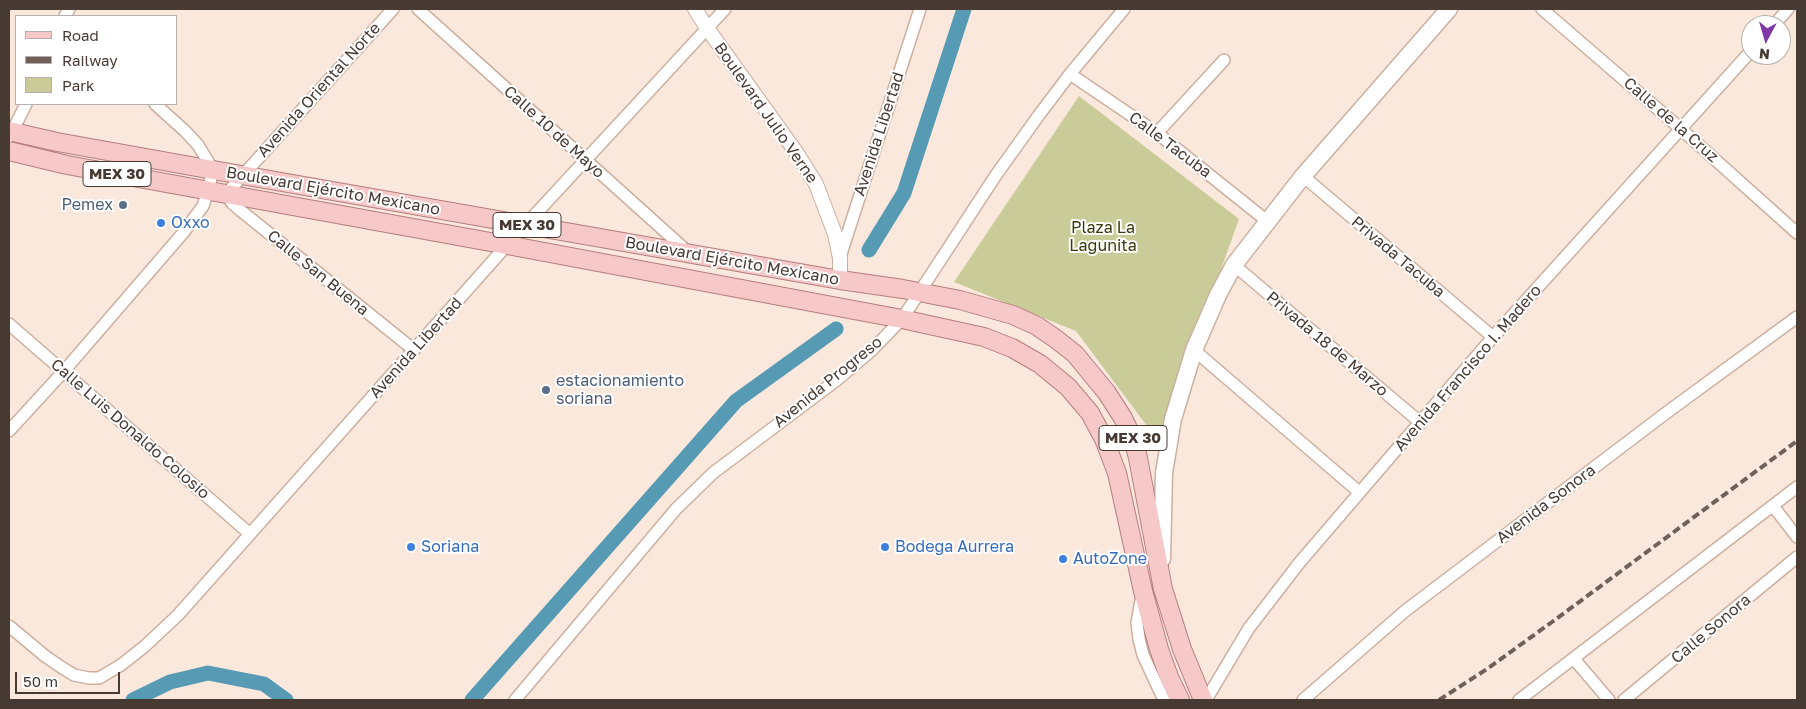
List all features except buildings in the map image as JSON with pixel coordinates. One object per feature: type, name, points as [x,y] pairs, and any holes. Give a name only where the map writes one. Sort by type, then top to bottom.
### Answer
[{"type":"main road","points":[[1163,589],[1162,508],[1164,474],[1173,419],[1194,350],[1214,302],[1234,265],[1302,176],[1449,9]]},
{"type":"main road","name":"Boulevard Ejército Mexicano","points":[[10,134],[911,291],[960,300],[1013,315],[1036,326],[1075,354],[1107,393],[1123,418],[1133,439],[1143,479],[1163,589],[1182,649],[1204,700]]},
{"type":"main road","name":"Boulevard Ejército Mexicano","points":[[9,151],[67,165],[897,318],[984,337],[1005,345],[1040,364],[1068,387],[1090,413],[1104,439],[1118,473],[1159,649],[1180,700]]},
{"type":"street","name":"Avenida Oriental Norte","points":[[226,194],[393,9]]},
{"type":"street","name":"Calle 10 de Mayo","points":[[418,9],[691,254]]},
{"type":"street","name":"Boulevard Julio Verne","points":[[695,9],[796,152],[816,184],[829,214],[845,280]]},
{"type":"street","name":"Avenida Libertad","points":[[9,626],[61,667],[74,675],[89,678],[99,678],[139,651],[178,615],[507,245],[725,9]]},
{"type":"street","name":"Avenida Libertad","points":[[840,258],[920,9]]},
{"type":"street","name":"Avenida Progreso","points":[[515,700],[676,510],[706,479],[845,373],[872,350],[897,318],[911,291],[1070,74],[1124,9]]},
{"type":"street","name":"Calle de la Cruz","points":[[1542,9],[1681,128],[1797,234]]},
{"type":"street","points":[[1157,133],[1224,60]]},
{"type":"street","name":"Avenida Francisco I. Madero","points":[[1204,700],[1249,628],[1300,562],[1493,337],[1741,62]]},
{"type":"street","name":"Calle Tacuba","points":[[1070,74],[1157,133],[1267,221]]},
{"type":"street","points":[[10,134],[25,105]]},
{"type":"street","points":[[9,431],[64,371],[183,233],[203,206],[213,170],[198,145],[186,130],[157,105]]},
{"type":"street","name":"Privada Tacuba","points":[[1302,176],[1493,337]]},
{"type":"street","name":"Calle San Buena","points":[[226,194],[240,210],[414,350]]},
{"type":"street","name":"Privada 18 de Marzo","points":[[1234,265],[1420,423]]},
{"type":"street","name":"Avenida Sonora","points":[[1303,700],[1405,611],[1666,413],[1797,317]]},
{"type":"street","name":"Calle Luis Donaldo Colosio","points":[[9,324],[250,534]]},
{"type":"street","points":[[1194,350],[1359,492]]},
{"type":"street","points":[[1518,700],[1797,487]]},
{"type":"street","points":[[1773,506],[1797,537]]},
{"type":"street","name":"Calle Sonora","points":[[1624,700],[1797,557]]},
{"type":"street","points":[[1144,591],[1137,623],[1139,639],[1143,655],[1164,700]]},
{"type":"street","points":[[1574,659],[1609,700]]},
{"type":"green space","name":"Plaza La Lagunita","points":[[1079,96],[1239,219],[1159,442],[1076,331],[954,282]]},
{"type":"waterway","points":[[869,250],[904,193],[964,9]]},
{"type":"waterway","points":[[472,700],[736,401],[836,329]]},
{"type":"waterway","points":[[133,700],[170,682],[208,673],[264,684],[286,700]]},
{"type":"railway","points":[[1439,700],[1487,669],[1552,622],[1797,441]]},
{"type":"place","name":"Pemex","points":[[123,205]]},
{"type":"place","name":"Oxxo","points":[[161,223]]},
{"type":"place","name":"estacionamiento soriana","points":[[546,390]]},
{"type":"place","name":"Soriana","points":[[411,547]]},
{"type":"place","name":"Bodega Aurrera","points":[[885,547]]},
{"type":"place","name":"AutoZone","points":[[1063,559]]}]
